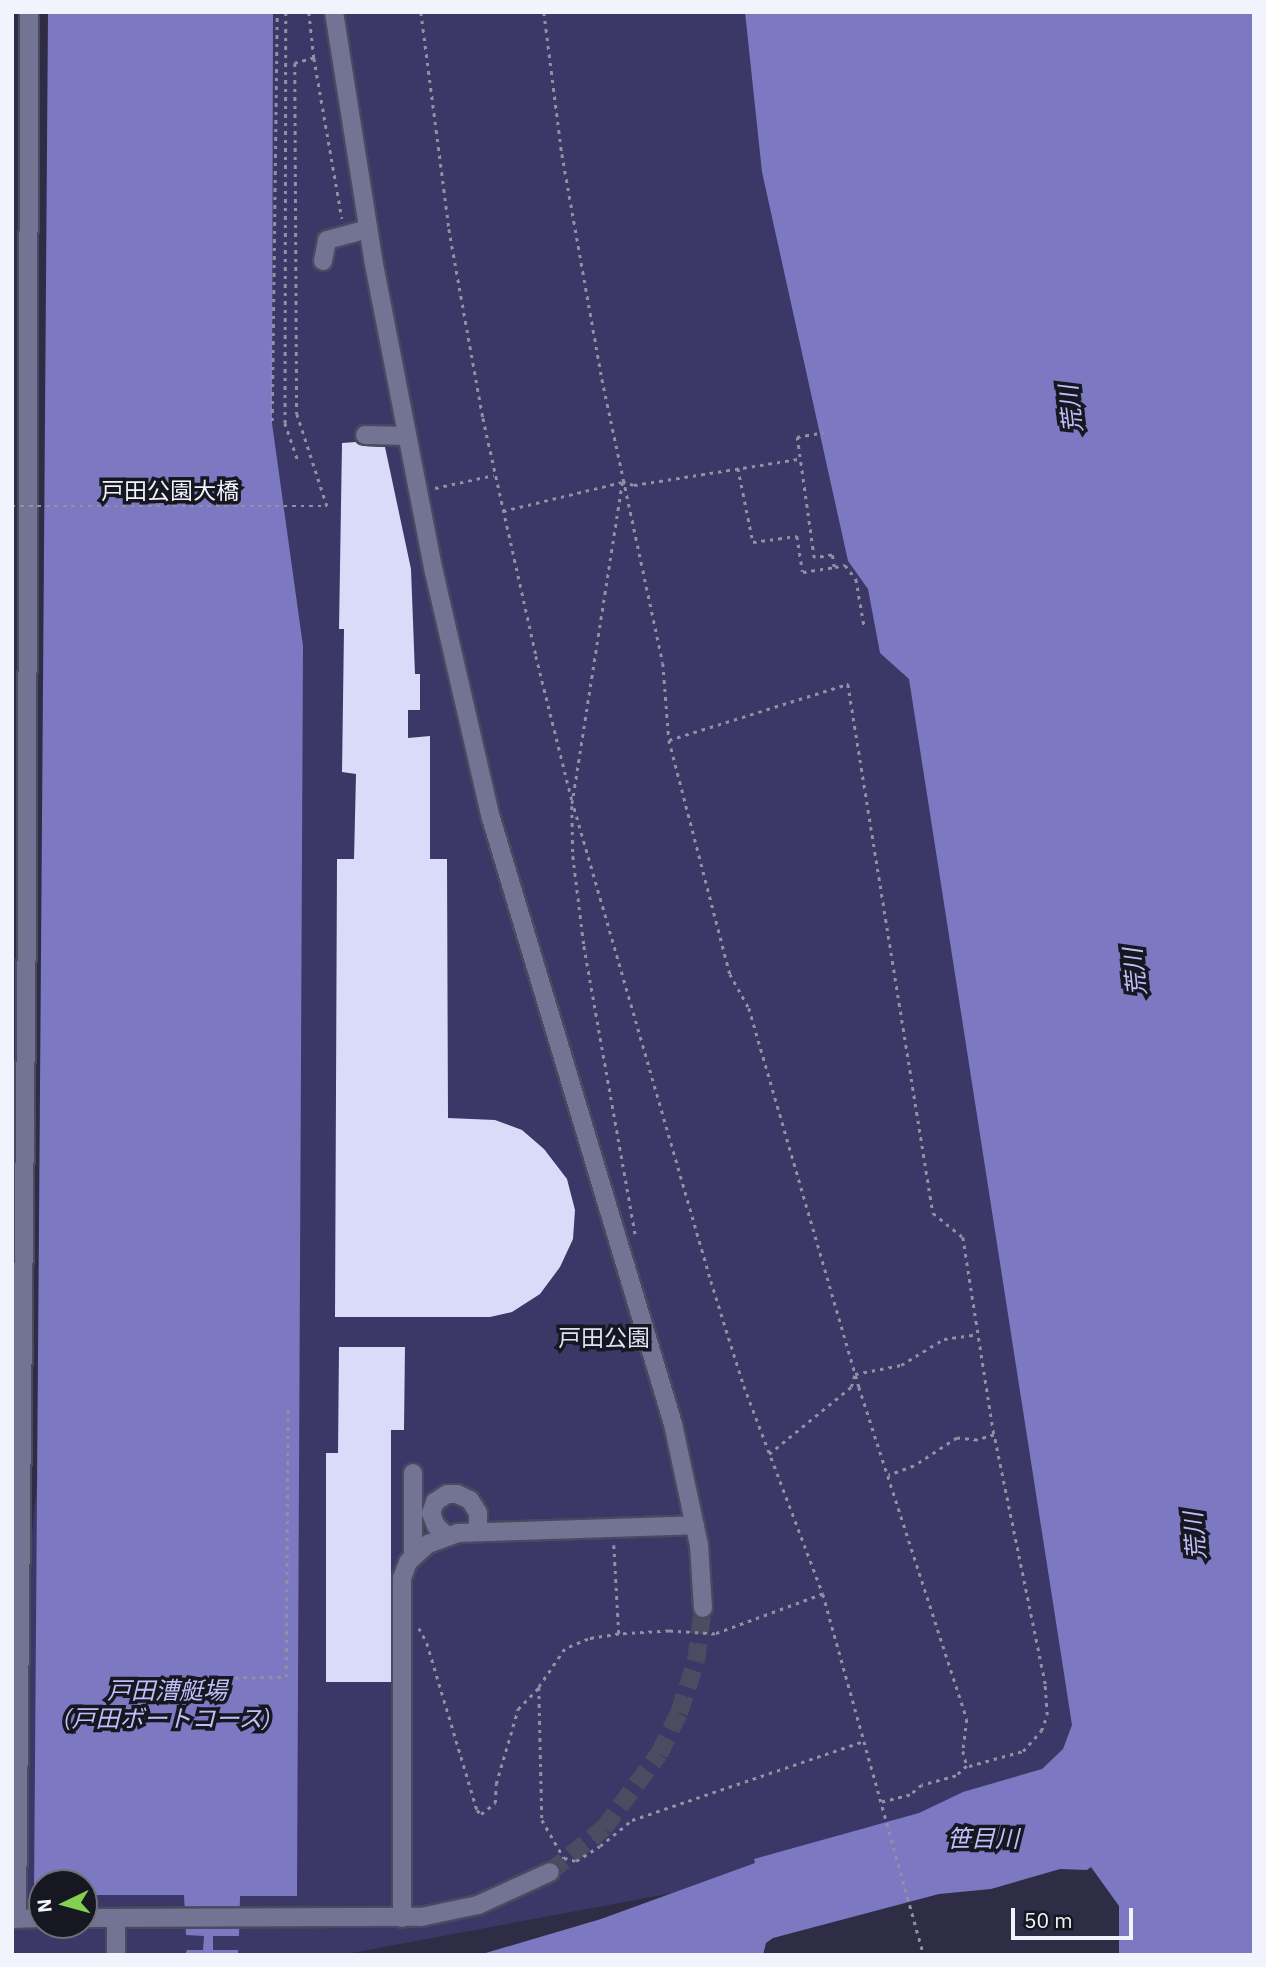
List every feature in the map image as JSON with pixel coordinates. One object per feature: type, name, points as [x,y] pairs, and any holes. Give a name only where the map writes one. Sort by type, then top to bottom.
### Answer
[{"type":"street","points":[[14,1919],[19,649],[29,12]]},
{"type":"street","points":[[334,12],[368,229],[433,572],[491,818],[673,1424],[695,1525],[703,1608]]},
{"type":"street","points":[[323,261],[327,240],[368,229]]},
{"type":"street","points":[[365,435],[407,436]]},
{"type":"street","points":[[402,1918],[402,1578],[413,1556],[413,1473]]},
{"type":"street","points":[[446,1535],[436,1526],[431,1513],[435,1502],[447,1494],[457,1493],[470,1500],[478,1513],[478,1532]]},
{"type":"street","points":[[413,1556],[446,1535],[695,1525]]},
{"type":"street","points":[[98,1918],[402,1918],[440,1914],[478,1905],[550,1872]]},
{"type":"street","points":[[116,1919],[116,1949]]},
{"type":"path","points":[[272,421],[277,12]]},
{"type":"path","points":[[286,12],[285,422],[298,460]]},
{"type":"path","points":[[309,12],[314,58],[342,219]]},
{"type":"path","points":[[421,12],[449,229],[495,475],[572,800],[711,1281],[769,1454],[823,1594],[924,1955]]},
{"type":"path","points":[[544,12],[562,154],[622,482],[663,663],[669,740],[730,974],[749,1008],[855,1374],[967,1719],[963,1751],[967,1766]]},
{"type":"path","name":"戸田公園大橋","points":[[12,506],[327,506],[297,414],[296,63],[314,58]]},
{"type":"path","points":[[824,432],[797,437],[798,459],[814,558],[832,555],[834,567]]},
{"type":"path","points":[[503,511],[622,482],[634,485],[798,459]]},
{"type":"path","points":[[738,468],[753,542],[797,536],[803,572],[845,565],[856,579],[864,625]]},
{"type":"path","points":[[435,488],[495,475]]},
{"type":"path","points":[[622,482],[572,800],[573,856],[584,946],[636,1239]]},
{"type":"path","points":[[669,740],[848,684],[933,1213],[963,1237],[994,1435],[1045,1684],[1047,1715],[1041,1731],[1023,1751],[967,1766],[956,1776],[922,1786],[910,1795],[882,1801]]},
{"type":"path","points":[[855,1374],[901,1365],[944,1339],[978,1334]]},
{"type":"path","points":[[769,1454],[851,1387],[855,1374]]},
{"type":"path","points":[[184,1678],[286,1677],[288,1409]]},
{"type":"path","points":[[888,1476],[914,1466],[957,1438],[977,1440],[994,1435]]},
{"type":"path","points":[[614,1545],[619,1634]]},
{"type":"path","points":[[402,1623],[415,1625],[423,1631],[477,1810],[481,1814],[495,1803],[496,1784],[518,1709],[539,1687],[570,1645],[619,1634],[669,1631],[715,1634],[823,1594]]},
{"type":"path","points":[[539,1687],[540,1816],[553,1842],[569,1862],[600,1846],[632,1820],[865,1741]]},
{"type":"green space","name":"戸田公園","points":[[51,12],[1009,12],[1220,1791],[341,1955],[12,1955],[18,1686],[37,1481]]},
{"type":"water","name":"戸田漕艇場 (戸田ボートコース)","points":[[48,12],[273,12],[272,423],[303,646],[297,1896],[240,1896],[239,1936],[213,1936],[213,1950],[238,1950],[238,1955],[185,1955],[187,1950],[203,1950],[204,1936],[186,1935],[184,1895],[98,1895],[98,1869],[34,1869]]},
{"type":"water","points":[[745,12],[1254,12],[1254,1955],[1119,1955],[1119,1906],[1091,1867],[1087,1870],[1060,1869],[991,1889],[939,1894],[773,1938],[766,1943],[763,1955],[479,1955],[601,1919],[755,1863],[754,1859],[919,1813],[963,1792],[1042,1769],[1063,1749],[1072,1725],[909,679],[880,653],[868,589],[848,561],[762,172]]},
{"type":"building","points":[[356,442],[364,446],[385,447],[411,569],[415,674],[420,674],[420,710],[408,710],[408,738],[430,736],[430,859],[447,859],[448,1118],[495,1120],[522,1130],[544,1149],[567,1179],[575,1210],[573,1239],[560,1267],[540,1294],[512,1312],[490,1317],[335,1317],[337,859],[354,859],[356,774],[342,772],[344,629],[339,629],[342,443]]},
{"type":"building","points":[[339,1347],[405,1347],[404,1430],[391,1430],[391,1682],[326,1682],[326,1453],[338,1453]]},
{"type":"tunnel","points":[[550,1872],[604,1828],[659,1754],[679,1713],[696,1661],[703,1608]]},
{"type":"water label","name":"荒川","points":[[1071,409]]},
{"type":"water label","name":"荒川","points":[[1135,972]]},
{"type":"water label","name":"荒川","points":[[1195,1536]]},
{"type":"water label","name":"笹目川","points":[[983,1839]]}]
